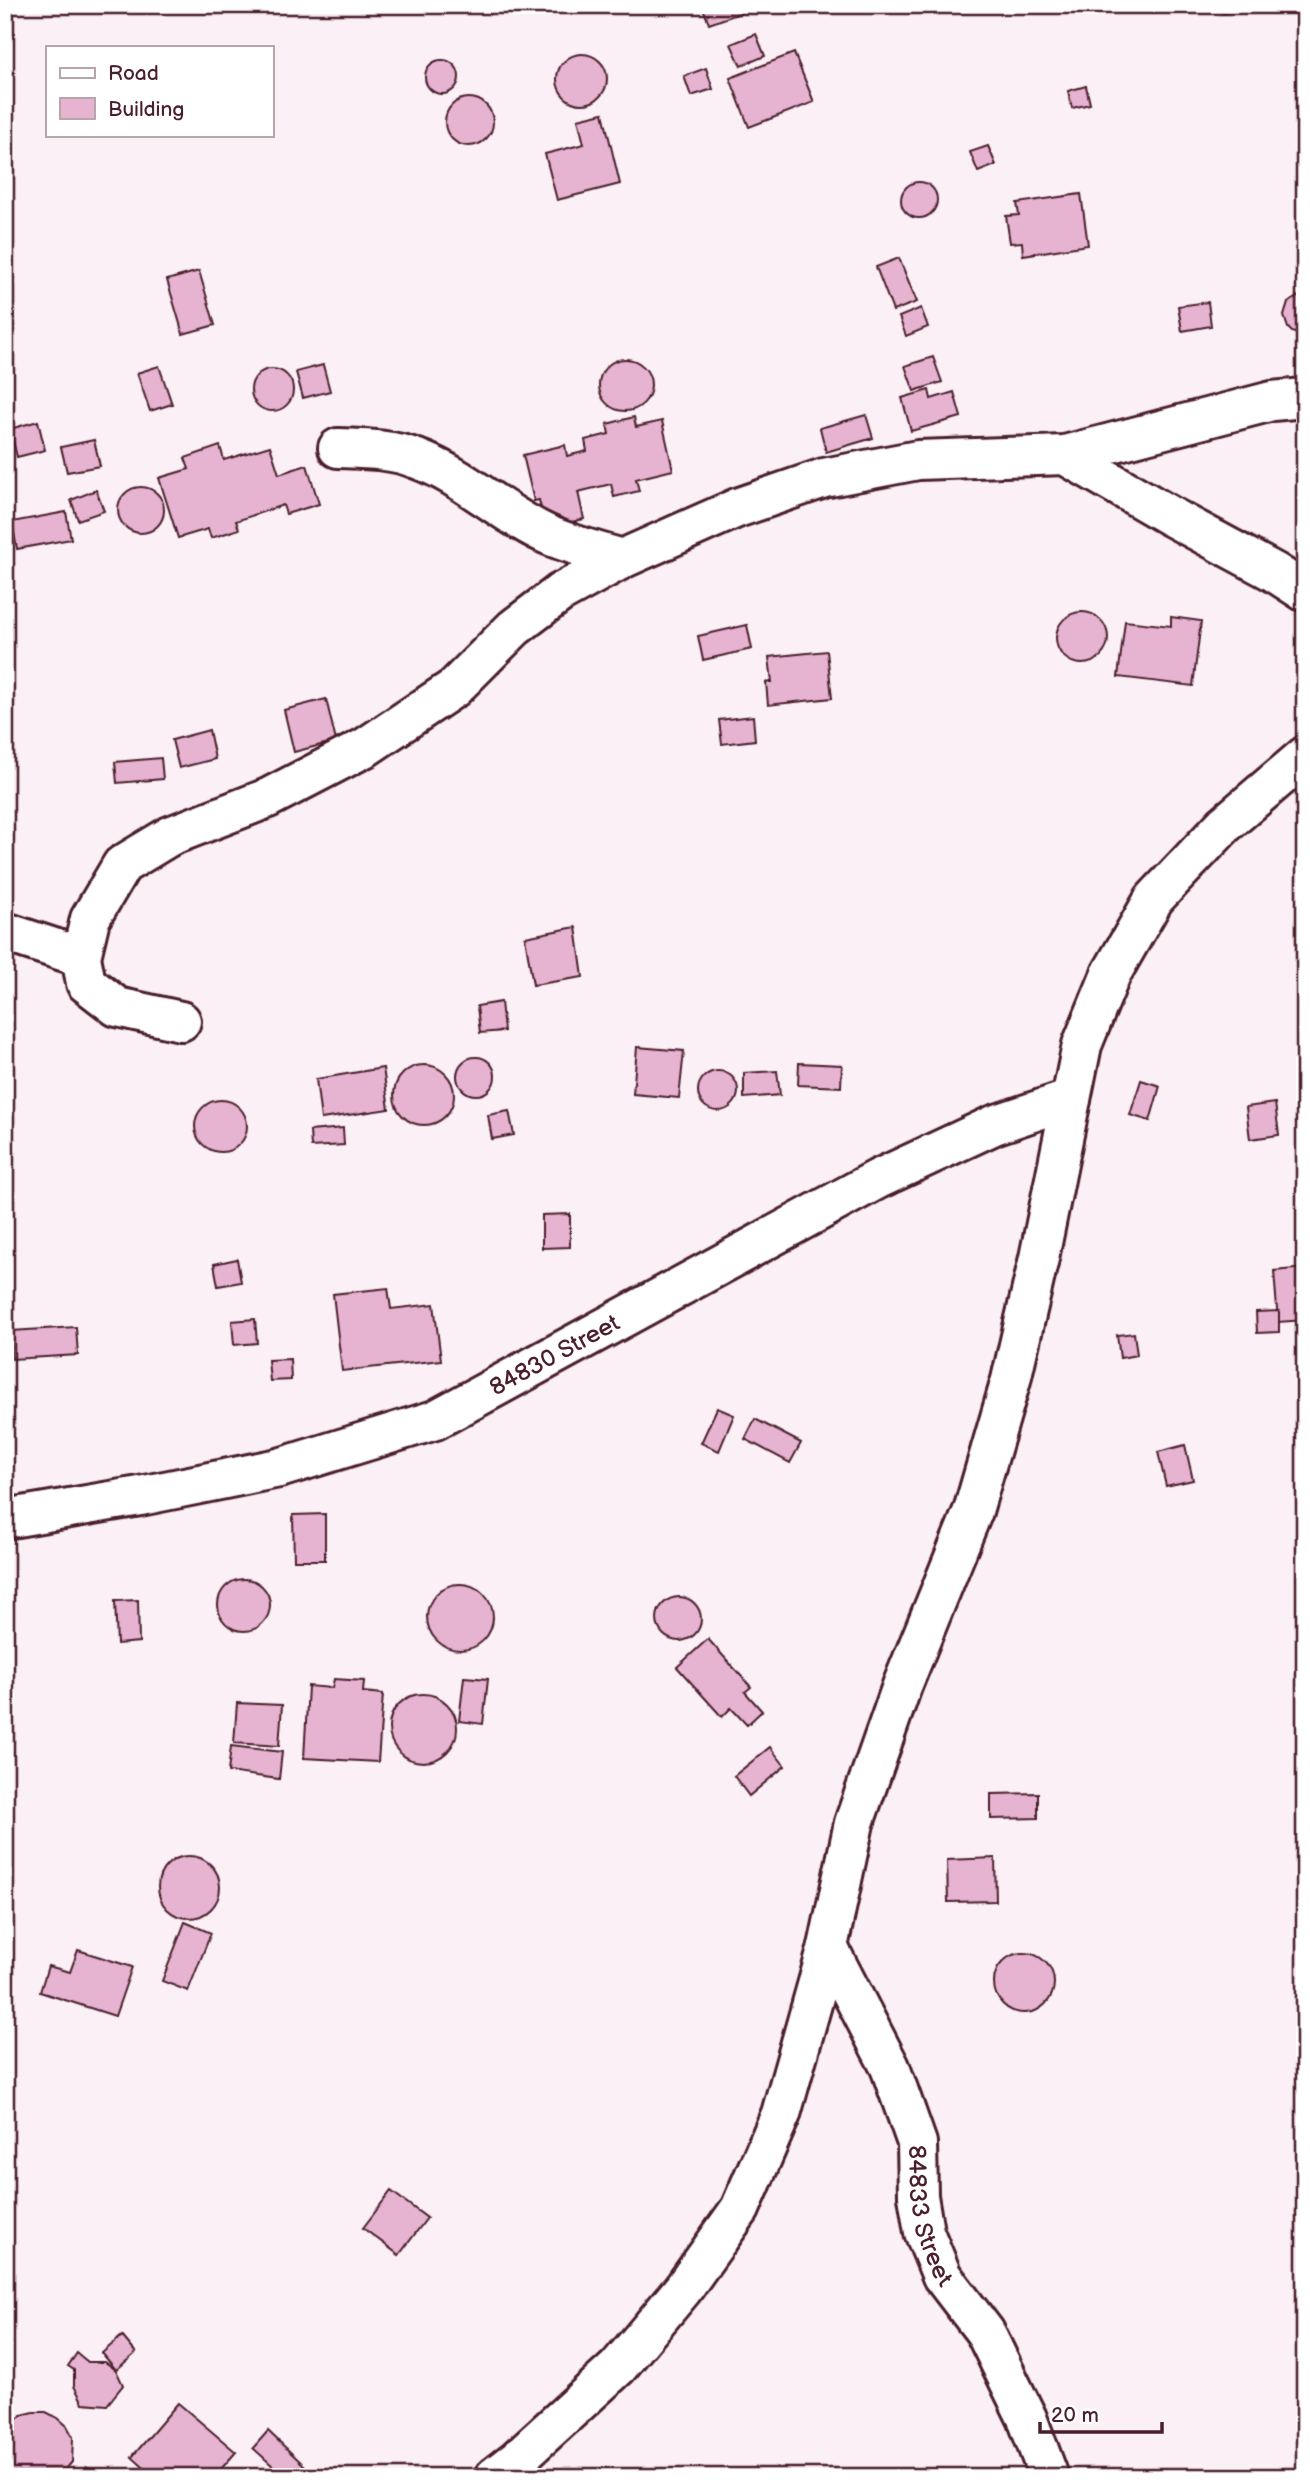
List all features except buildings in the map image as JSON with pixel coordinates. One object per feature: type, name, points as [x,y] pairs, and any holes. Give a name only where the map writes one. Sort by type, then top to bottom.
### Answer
[{"type":"street","points":[[181,1021],[117,1007],[86,983],[81,957],[90,919],[122,865],[170,836],[268,798],[366,747],[454,688],[514,628],[560,593],[622,559],[737,508],[824,478],[918,460],[1065,455],[1272,401],[1305,398]]},
{"type":"street","points":[[338,449],[383,450],[416,458],[451,474],[494,505],[547,535],[622,559]]},
{"type":"street","points":[[1065,455],[1305,592]]},
{"type":"street","points":[[494,2477],[618,2367],[683,2289],[740,2210],[781,2114],[828,1947],[854,1823],[901,1686],[973,1511],[1011,1380],[1082,1045],[1111,974],[1154,899],[1224,825],[1305,756]]},
{"type":"street","points":[[5,932],[81,957]]},
{"type":"street","name":"84830 Street","points":[[5,1519],[279,1468],[435,1420],[878,1179],[994,1125],[1071,1098]]},
{"type":"street","name":"84833 Street","points":[[828,1947],[890,2067],[917,2143],[918,2196],[924,2232],[942,2276],[985,2333],[1027,2418],[1049,2477]]}]
